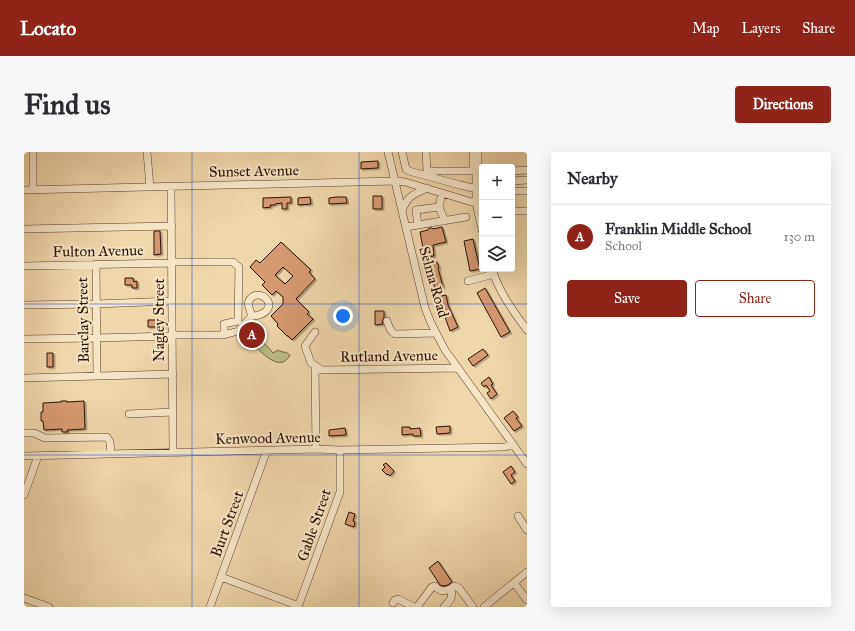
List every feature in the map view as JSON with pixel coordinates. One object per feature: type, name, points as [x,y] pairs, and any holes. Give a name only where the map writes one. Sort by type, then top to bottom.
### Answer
[{"type":"street","points":[[33,152],[33,190]]},
{"type":"street","points":[[147,152],[150,187]]},
{"type":"street","name":"Selma Road","points":[[388,152],[425,308],[436,333],[457,368],[527,464]]},
{"type":"street","points":[[402,152],[406,169],[409,171],[426,173],[478,171]]},
{"type":"street","points":[[426,152],[426,173]]},
{"type":"street","points":[[473,152],[473,167],[478,171]]},
{"type":"street","points":[[478,152],[479,181]]},
{"type":"street","points":[[515,171],[527,170]]},
{"type":"street","points":[[426,173],[479,190]]},
{"type":"street","points":[[515,181],[527,180]]},
{"type":"street","name":"Sunset Avenue","points":[[24,190],[395,181],[427,188],[479,204]]},
{"type":"street","name":"Nagley Street","points":[[171,186],[174,452]]},
{"type":"street","points":[[402,210],[411,195],[427,188]]},
{"type":"street","points":[[515,191],[527,191]]},
{"type":"street","points":[[442,193],[439,207],[445,220]]},
{"type":"street","points":[[418,225],[416,210],[439,207]]},
{"type":"street","points":[[515,211],[527,211]]},
{"type":"street","points":[[406,226],[466,218]]},
{"type":"street","points":[[24,229],[172,226]]},
{"type":"street","name":"Fulton Avenue","points":[[24,266],[233,262],[239,267],[238,321],[224,324],[224,335]]},
{"type":"street","name":"Barclay Street","points":[[96,264],[97,376]]},
{"type":"street","points":[[468,281],[493,272],[498,287],[506,302],[527,330]]},
{"type":"street","points":[[24,305],[172,301]]},
{"type":"street","points":[[24,339],[224,335],[238,331],[252,316]]},
{"type":"street","points":[[387,321],[391,331],[396,334],[436,333]]},
{"type":"street","points":[[315,332],[305,346],[311,363],[319,368],[316,449]]},
{"type":"street","name":"Rutland Avenue","points":[[319,368],[457,368]]},
{"type":"street","points":[[24,378],[173,374]]},
{"type":"street","points":[[129,414],[173,412]]},
{"type":"street","points":[[24,433],[34,433],[45,438],[107,437],[110,442],[111,454]]},
{"type":"street","name":"Kenwood Avenue","points":[[24,456],[316,449],[340,450],[505,447],[513,444]]},
{"type":"street","name":"Burt Street","points":[[210,607],[267,450]]},
{"type":"street","name":"Gable Street","points":[[299,606],[340,492],[340,450]]},
{"type":"street","points":[[24,494],[38,456]]},
{"type":"street","points":[[518,516],[527,530]]},
{"type":"street","points":[[484,607],[527,572]]},
{"type":"street","points":[[221,577],[299,606]]},
{"type":"street","points":[[514,583],[527,600]]},
{"type":"street","points":[[417,607],[432,587],[435,586],[442,591],[451,590],[452,587],[455,586],[459,588],[473,607]]},
{"type":"street","points":[[444,607],[452,598],[451,590]]},
{"type":"street","points":[[24,598],[49,607]]},
{"type":"street","points":[[392,603],[398,599],[414,607]]},
{"type":"green space","points":[[258,340],[268,347],[273,353],[278,350],[290,355],[282,362],[272,360],[255,346],[254,344]]},
{"type":"building","points":[[378,161],[378,168],[361,169],[361,162]]},
{"type":"building","points":[[373,196],[382,196],[382,209],[373,209]]},
{"type":"building","points":[[291,197],[291,203],[287,203],[287,209],[282,209],[282,203],[263,208],[263,198]]},
{"type":"building","points":[[310,197],[311,204],[298,205],[298,198]]},
{"type":"building","points":[[346,197],[347,203],[329,204],[329,198]]},
{"type":"building","points":[[442,227],[446,242],[433,245],[434,256],[427,257],[426,247],[423,248],[420,232],[428,230],[429,228],[433,229]]},
{"type":"building","points":[[154,231],[160,231],[161,254],[154,255]]},
{"type":"building","points":[[473,239],[479,269],[470,271],[464,241]]},
{"type":"building","points":[[281,242],[311,270],[309,272],[315,279],[296,299],[309,312],[307,314],[313,319],[292,340],[277,326],[278,324],[271,316],[283,304],[283,297],[276,291],[272,295],[262,285],[265,282],[250,267],[256,260],[260,263]],"holes":[[[283,267],[293,276],[285,284],[275,275]]]},
{"type":"building","points":[[437,262],[443,287],[435,289],[429,264]]},
{"type":"building","points":[[125,278],[133,278],[134,282],[137,281],[137,288],[132,288],[132,285],[125,285]]},
{"type":"building","points":[[485,288],[510,332],[501,337],[477,293]]},
{"type":"building","points":[[446,295],[448,305],[458,327],[450,331],[440,303],[438,303],[437,297]]},
{"type":"building","points":[[375,311],[384,311],[382,321],[383,324],[375,325]]},
{"type":"building","points":[[148,320],[165,322],[165,327],[148,327]]},
{"type":"building","points":[[483,349],[488,355],[473,366],[468,359]]},
{"type":"building","points":[[47,353],[53,353],[53,367],[47,367]]},
{"type":"building","points":[[489,377],[493,384],[491,385],[497,394],[491,399],[487,393],[490,391],[486,385],[484,387],[481,383]]},
{"type":"building","points":[[84,401],[85,429],[67,430],[68,432],[62,432],[62,429],[44,430],[43,421],[41,421],[43,403]]},
{"type":"building","points":[[513,411],[518,417],[516,418],[522,426],[514,431],[504,418]]},
{"type":"building","points":[[450,426],[450,433],[437,434],[436,427]]},
{"type":"building","points":[[402,427],[410,427],[410,429],[420,428],[421,436],[413,436],[413,434],[402,435]]},
{"type":"building","points":[[345,428],[346,435],[329,436],[329,430]]},
{"type":"building","points":[[386,463],[394,471],[390,476],[382,470],[385,467],[383,465]]},
{"type":"building","points":[[511,466],[515,472],[511,475],[515,481],[511,484],[503,472]]},
{"type":"building","points":[[349,512],[355,514],[353,521],[355,522],[354,527],[345,524]]},
{"type":"building","points":[[438,561],[452,582],[448,585],[440,585],[429,568]]},
{"type":"place","name":"Franklin Middle School","points":[[252,335]]}]
